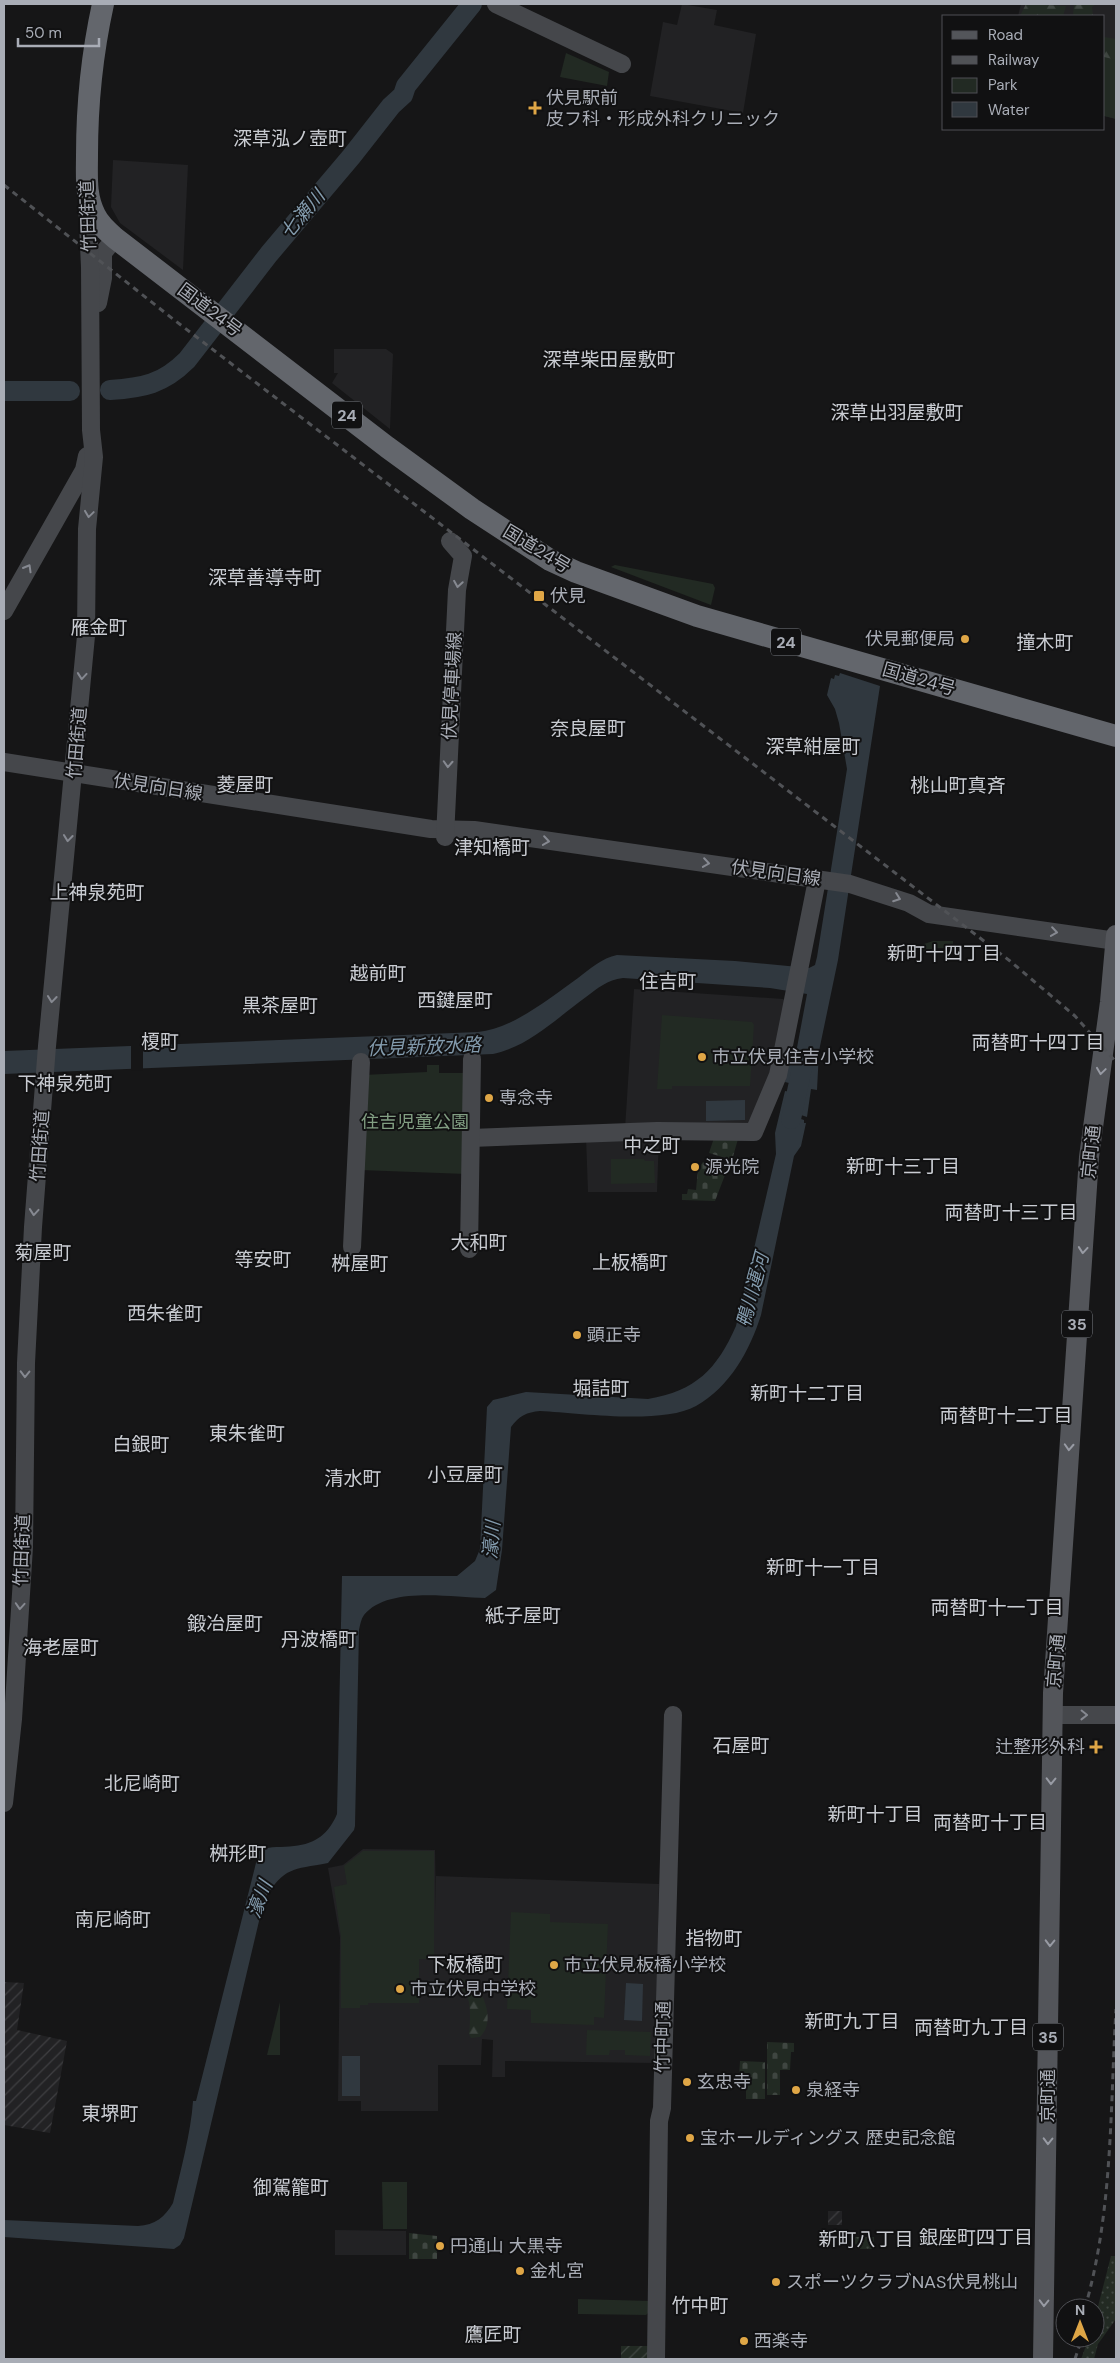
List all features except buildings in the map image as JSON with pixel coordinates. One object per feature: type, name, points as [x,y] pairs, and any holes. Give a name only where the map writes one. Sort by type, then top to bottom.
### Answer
[{"type":"highway","name":"竹田街道","points":[[87,191],[87,118],[90,76],[103,4]]},
{"type":"highway","name":"国道24号","points":[[87,191],[95,216],[115,238],[472,509],[550,560],[576,572],[704,618],[1116,736]]},
{"type":"main road","points":[[496,4],[622,64]]},
{"type":"main road","name":"竹田街道","points":[[4,1803],[13,1719],[24,1547],[26,1363],[47,1046],[86,636],[87,529],[94,457],[91,430],[91,329],[87,191]]},
{"type":"main road","points":[[91,329],[103,278],[104,253],[115,238]]},
{"type":"main road","name":"竹田街道","points":[[4,611],[84,470],[91,430]]},
{"type":"main road","points":[[70,493],[78,488],[92,492]]},
{"type":"main road","name":"伏見停車場線","points":[[440,831],[457,590],[463,556],[450,541]]},
{"type":"main road","name":"伏見向日線","points":[[4,762],[440,831],[474,840]]},
{"type":"main road","name":"伏見向日線","points":[[440,831],[474,830],[850,884],[909,903],[928,914],[1116,938]]},
{"type":"main road","points":[[471,1138],[657,1132],[754,1132],[778,1075],[821,880]]},
{"type":"main road","name":"京町通","points":[[1043,2359],[1052,1714],[1071,1398],[1089,1157],[1110,1002],[1116,938]]},
{"type":"main road","points":[[469,1249],[472,1059]]},
{"type":"main road","points":[[352,1247],[360,1062]]},
{"type":"main road","name":"竹中町通","points":[[656,2359],[659,2121],[662,2108],[673,1714]]},
{"type":"main road","points":[[1052,1714],[1115,1715]]},
{"type":"shaded area","points":[[682,4],[717,10],[714,25],[756,34],[743,113],[650,96],[663,22],[677,25]]},
{"type":"shaded area","points":[[1021,4],[1116,4],[1116,119],[1105,116],[1105,15],[1018,15]]},
{"type":"shaded area","points":[[113,160],[188,165],[183,270],[120,223],[111,207]]},
{"type":"shaded area","points":[[334,349],[386,349],[393,354],[390,429],[332,383],[338,373],[334,373]]},
{"type":"shaded area","name":"市立伏見住吉小学校","points":[[634,989],[783,999],[788,1003],[773,1068],[750,1126],[625,1129]]},
{"type":"shaded area","points":[[659,1136],[657,1192],[588,1192],[586,1137]]},
{"type":"shaded area","points":[[363,1849],[435,1850],[436,1913],[436,1876],[659,1884],[655,2063],[505,2061],[505,2077],[492,2077],[493,2040],[482,2039],[481,2065],[438,2065],[438,2111],[361,2111],[361,2101],[338,2101],[340,1937],[328,1868],[343,1865]]},
{"type":"shaded area","points":[[4,1982],[24,1983],[17,2030],[67,2041],[50,2133],[4,2125]]},
{"type":"shaded area","points":[[828,2211],[842,2211],[842,2225],[828,2225]]},
{"type":"shaded area","points":[[335,2230],[406,2231],[406,2255],[335,2255]]},
{"type":"green space","points":[[1026,4],[1066,6],[1063,15],[1020,15]]},
{"type":"green space","points":[[1074,4],[1096,4],[1092,7],[1093,15],[1073,15]]},
{"type":"green space","points":[[1105,37],[1116,39],[1116,65],[1105,66]]},
{"type":"green space","points":[[566,53],[609,72],[607,86],[560,77]]},
{"type":"green space","points":[[1105,57],[1116,60],[1116,119],[1105,116]]},
{"type":"green space","points":[[615,565],[713,584],[715,588],[711,605],[611,567]]},
{"type":"green space","points":[[933,941],[953,941],[953,948],[935,948],[918,953],[918,946]]},
{"type":"green space","points":[[662,1015],[752,1022],[754,1025],[750,1086],[672,1086],[672,1089],[657,1089]]},
{"type":"green space","name":"住吉児童公園","points":[[427,1065],[439,1065],[439,1073],[467,1073],[466,1174],[360,1170],[363,1075],[427,1072]]},
{"type":"green space","points":[[715,1135],[738,1139],[732,1160],[709,1153]]},
{"type":"green space","points":[[611,1159],[644,1159],[645,1161],[654,1161],[655,1183],[611,1184]]},
{"type":"green space","points":[[703,1162],[723,1171],[722,1174],[725,1175],[715,1201],[682,1200],[682,1194],[687,1194],[688,1189],[696,1190],[698,1169]]},
{"type":"green space","points":[[363,1851],[434,1851],[434,1959],[419,1959],[419,2003],[368,2003],[368,2005],[360,2005],[360,2008],[341,2008],[341,1937],[334,1887],[347,1884],[344,1866]]},
{"type":"green space","points":[[511,1912],[550,1914],[550,1922],[608,1924],[604,2018],[594,2017],[594,2025],[531,2023],[531,2010],[507,2009]]},
{"type":"green space","points":[[459,1978],[476,1984],[483,1996],[488,2018],[485,2031],[480,2037],[471,2038],[469,2034],[469,2002]]},
{"type":"green space","points":[[280,2002],[280,2055],[267,2055]]},
{"type":"green space","points":[[587,2030],[651,2032],[650,2056],[625,2055],[625,2050],[610,2050],[609,2055],[586,2055]]},
{"type":"green space","points":[[767,2042],[794,2043],[794,2052],[791,2052],[790,2070],[780,2070],[780,2095],[767,2095]]},
{"type":"green space","points":[[740,2061],[765,2062],[765,2099],[746,2099],[746,2077],[739,2077]]},
{"type":"green space","points":[[382,2182],[407,2182],[407,2229],[383,2229]]},
{"type":"green space","points":[[409,2233],[437,2236],[437,2259],[409,2259]]},
{"type":"green space","points":[[853,2237],[874,2237],[874,2249],[857,2249]]},
{"type":"green space","points":[[1111,2256],[1116,2256],[1116,2319],[1105,2334],[1105,2298],[1100,2298]]},
{"type":"green space","points":[[578,2299],[651,2301],[651,2310],[646,2315],[578,2314]]},
{"type":"green space","points":[[621,2346],[648,2346],[648,2359],[621,2359]]},
{"type":"green space","points":[[1085,2348],[1097,2348],[1094,2359],[1081,2359]]},
{"type":"water","name":"伏見新放水路","points":[[840,673],[880,686],[838,960],[819,1051],[817,1090],[811,1089],[807,1117],[798,1114],[805,1087],[785,1082],[787,1069],[796,1053],[807,994],[770,988],[623,978],[607,983],[599,988],[530,1038],[518,1045],[493,1054],[4,1074],[4,1051],[491,1030],[517,1019],[596,964],[617,955],[735,961],[809,968],[815,965],[817,957],[847,769],[839,723],[835,709],[827,695],[831,678],[834,679],[835,675],[839,676]]},
{"type":"water","name":"濠川","points":[[785,1091],[800,1094],[795,1117],[804,1120],[804,1123],[806,1123],[801,1146],[794,1156],[761,1315],[745,1354],[729,1378],[708,1398],[696,1406],[681,1412],[663,1415],[620,1416],[540,1411],[531,1412],[520,1417],[511,1427],[502,1550],[496,1590],[485,1598],[437,1595],[403,1597],[388,1600],[374,1606],[364,1615],[359,1630],[354,1830],[328,1863],[290,1871],[278,1881],[264,1900],[184,2238],[180,2245],[174,2249],[4,2237],[4,2220],[138,2226],[154,2222],[170,2208],[173,2203],[185,2151],[193,2101],[196,2101],[259,1851],[272,1847],[290,1847],[309,1843],[326,1832],[337,1814],[342,1576],[457,1576],[475,1561],[480,1549],[487,1407],[493,1400],[526,1392],[648,1399],[679,1390],[703,1376],[721,1354],[736,1326],[776,1154],[775,1133]]},
{"type":"water","points":[[745,1100],[745,1120],[706,1121],[706,1101]]},
{"type":"water","points":[[626,1983],[643,1984],[642,2021],[624,2020]]},
{"type":"water","points":[[342,2056],[360,2056],[360,2096],[342,2096]]},
{"type":"pier","points":[[131,1043],[143,1043],[143,1070],[131,1071]]},
{"type":"waterway","name":"七瀬川","points":[[110,390],[133,388],[161,380],[187,360],[269,254],[351,157],[391,106],[403,95],[406,86],[472,4]]},
{"type":"waterway","name":"七瀬川","points":[[4,391],[70,391]]},
{"type":"waterway","name":"鴨川運河","points":[[791,1119],[804,1059]]},
{"type":"railway","points":[[4,185],[173,319],[1010,961],[1075,1016],[1116,1062]]},
{"type":"railway","points":[[1087,2298],[1101,2234],[1106,2197],[1116,2009]]},
{"type":"railway","points":[[1075,2359],[1079,2348]]},
{"type":"place","name":"伏見駅前 皮フ科・形成外科クリニック","points":[[535,108]]},
{"type":"place","name":"伏見","points":[[539,596]]},
{"type":"place","name":"伏見郵便局","points":[[965,639]]},
{"type":"place","name":"市立伏見住吉小学校","points":[[702,1057]]},
{"type":"place","name":"専念寺","points":[[489,1098]]},
{"type":"place","name":"源光院","points":[[695,1167]]},
{"type":"place","name":"顕正寺","points":[[577,1335]]},
{"type":"place","name":"辻整形外科","points":[[1096,1747]]},
{"type":"place","name":"市立伏見板橋小学校","points":[[554,1965]]},
{"type":"place","name":"市立伏見中学校","points":[[400,1989]]},
{"type":"place","name":"玄忠寺","points":[[687,2082]]},
{"type":"place","name":"泉経寺","points":[[796,2090]]},
{"type":"place","name":"宝ホールディングス 歴史記念館","points":[[690,2138]]},
{"type":"place","name":"円通山 大黒寺","points":[[440,2246]]},
{"type":"place","name":"金札宮","points":[[520,2271]]},
{"type":"place","name":"スポーツクラブNAS伏見桃山","points":[[776,2282]]},
{"type":"place","name":"西楽寺","points":[[744,2341]]},
{"type":"district","name":"深草泓ノ壺町","points":[[290,138]]},
{"type":"district","name":"深草柴田屋敷町","points":[[609,359]]},
{"type":"district","name":"深草出羽屋敷町","points":[[897,412]]},
{"type":"district","name":"深草善導寺町","points":[[265,577]]},
{"type":"district","name":"雁金町","points":[[99,627]]},
{"type":"district","name":"撞木町","points":[[1045,642]]},
{"type":"district","name":"奈良屋町","points":[[588,728]]},
{"type":"district","name":"深草紺屋町","points":[[813,746]]},
{"type":"district","name":"菱屋町","points":[[245,784]]},
{"type":"district","name":"桃山町真斉","points":[[958,785]]},
{"type":"district","name":"津知橋町","points":[[492,847]]},
{"type":"district","name":"上神泉苑町","points":[[97,892]]},
{"type":"district","name":"新町十四丁目","points":[[944,953]]},
{"type":"district","name":"越前町","points":[[378,973]]},
{"type":"district","name":"住吉町","points":[[668,981]]},
{"type":"district","name":"西鍵屋町","points":[[455,1000]]},
{"type":"district","name":"黒茶屋町","points":[[280,1005]]},
{"type":"district","name":"榎町","points":[[160,1041]]},
{"type":"district","name":"両替町十四丁目","points":[[1038,1042]]},
{"type":"district","name":"下神泉苑町","points":[[65,1083]]},
{"type":"district","name":"中之町","points":[[652,1145]]},
{"type":"district","name":"新町十三丁目","points":[[903,1166]]},
{"type":"district","name":"両替町十三丁目","points":[[1011,1212]]},
{"type":"district","name":"大和町","points":[[479,1242]]},
{"type":"district","name":"菊屋町","points":[[43,1252]]},
{"type":"district","name":"等安町","points":[[263,1259]]},
{"type":"district","name":"上板橋町","points":[[630,1262]]},
{"type":"district","name":"桝屋町","points":[[360,1263]]},
{"type":"district","name":"西朱雀町","points":[[165,1313]]},
{"type":"district","name":"堀詰町","points":[[601,1388]]},
{"type":"district","name":"新町十二丁目","points":[[807,1393]]},
{"type":"district","name":"両替町十二丁目","points":[[1006,1415]]},
{"type":"district","name":"東朱雀町","points":[[247,1433]]},
{"type":"district","name":"白銀町","points":[[141,1444]]},
{"type":"district","name":"小豆屋町","points":[[465,1474]]},
{"type":"district","name":"清水町","points":[[353,1478]]},
{"type":"district","name":"新町十一丁目","points":[[823,1567]]},
{"type":"district","name":"両替町十一丁目","points":[[997,1607]]},
{"type":"district","name":"紙子屋町","points":[[523,1615]]},
{"type":"district","name":"鍛冶屋町","points":[[225,1623]]},
{"type":"district","name":"丹波橋町","points":[[319,1639]]},
{"type":"district","name":"海老屋町","points":[[61,1647]]},
{"type":"district","name":"石屋町","points":[[741,1745]]},
{"type":"district","name":"北尼崎町","points":[[142,1783]]},
{"type":"district","name":"新町十丁目","points":[[875,1814]]},
{"type":"district","name":"両替町十丁目","points":[[990,1822]]},
{"type":"district","name":"桝形町","points":[[238,1853]]},
{"type":"district","name":"南尼崎町","points":[[113,1919]]},
{"type":"district","name":"指物町","points":[[714,1938]]},
{"type":"district","name":"下板橋町","points":[[465,1964]]},
{"type":"district","name":"新町九丁目","points":[[852,2021]]},
{"type":"district","name":"両替町九丁目","points":[[971,2027]]},
{"type":"district","name":"東堺町","points":[[110,2113]]},
{"type":"district","name":"御駕籠町","points":[[291,2187]]},
{"type":"district","name":"銀座町四丁目","points":[[976,2237]]},
{"type":"district","name":"新町八丁目","points":[[866,2239]]},
{"type":"district","name":"竹中町","points":[[700,2305]]},
{"type":"district","name":"鷹匠町","points":[[493,2334]]}]
